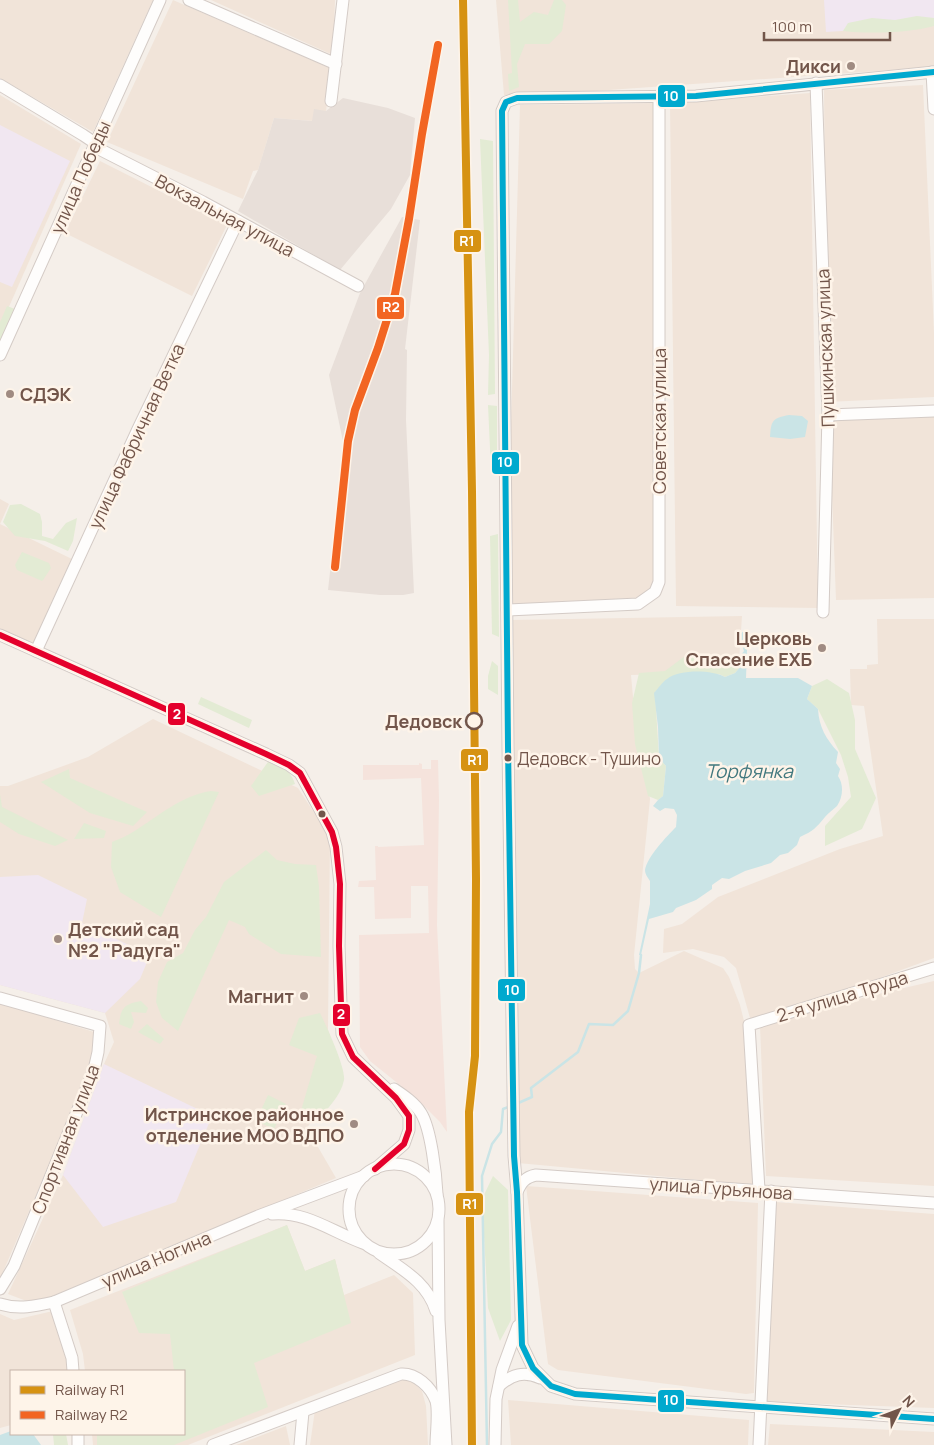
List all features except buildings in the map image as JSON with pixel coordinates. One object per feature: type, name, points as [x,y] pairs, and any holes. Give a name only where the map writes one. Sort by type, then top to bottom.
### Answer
[{"type":"street","name":"улица Победы","points":[[0,354],[160,0]]},
{"type":"street","points":[[189,0],[336,64]]},
{"type":"street","points":[[331,101],[343,0]]},
{"type":"street","points":[[934,109],[933,72],[696,96],[659,98],[517,98],[506,102],[502,111],[514,1146],[522,1345],[533,1368],[551,1386],[575,1394],[934,1419]]},
{"type":"street","name":"Пушкинская улица","points":[[816,84],[828,415],[823,612]]},
{"type":"street","name":"Вокзальная улица","points":[[0,85],[95,143],[101,150],[358,286]]},
{"type":"street","name":"Советская улица","points":[[507,610],[638,604],[655,592],[658,582],[659,98]]},
{"type":"street","name":"улица Фабричная Ветка","points":[[36,651],[138,429],[238,221]]},
{"type":"street","points":[[828,415],[934,411]]},
{"type":"street","points":[[0,635],[289,765],[300,773],[310,788],[332,832],[339,868],[342,1034],[353,1057],[396,1098],[409,1116],[410,1123],[404,1144],[364,1176],[351,1195],[349,1210],[352,1226],[365,1244]]},
{"type":"street","name":"2-я улица Труда","points":[[759,1190],[749,1025],[934,968]]},
{"type":"street","name":"Спортивная улица","points":[[0,998],[100,1026],[98,1052],[94,1070],[14,1266],[0,1289]]},
{"type":"street","points":[[378,1079],[402,1095],[420,1112],[433,1160],[438,1201],[439,1320],[446,1445]]},
{"type":"street","points":[[375,1169],[393,1165],[415,1170],[432,1186],[438,1201]]},
{"type":"street","name":"улица Гурьянова","points":[[517,1192],[525,1178],[536,1175],[934,1203]]},
{"type":"street","name":"улица Ногина","points":[[0,1304],[8,1307],[32,1307],[54,1302],[258,1216],[364,1176]]},
{"type":"street","points":[[759,1445],[771,1191]]},
{"type":"street","points":[[258,1216],[275,1214],[301,1216],[365,1244],[422,1284],[431,1298],[439,1320]]},
{"type":"street","points":[[378,1252],[386,1254],[402,1253],[417,1248],[428,1238],[438,1216]]},
{"type":"street","points":[[54,1302],[72,1358],[73,1370]]},
{"type":"street","points":[[495,1445],[494,1412],[496,1398],[502,1370],[517,1328],[520,1309]]},
{"type":"street","points":[[499,1386],[511,1376],[526,1373],[548,1383]]},
{"type":"street","points":[[213,1445],[401,1374],[414,1375],[432,1394],[436,1403],[436,1445]]},
{"type":"street","points":[[300,1445],[303,1412]]},
{"type":"shaded area","points":[[0,0],[153,0],[93,132],[0,78]]},
{"type":"shaded area","points":[[173,0],[332,69],[326,111],[313,121],[274,118],[258,170],[253,171],[243,199],[107,142]]},
{"type":"shaded area","points":[[211,0],[335,0],[333,55]]},
{"type":"shaded area","points":[[496,0],[934,0],[934,67],[510,97],[504,95]]},
{"type":"shaded area","points":[[824,0],[934,0],[934,25],[826,32]]},
{"type":"shaded area","points":[[923,85],[934,333],[934,397],[827,402],[824,90]]},
{"type":"shaded area","points":[[810,93],[818,608],[676,606],[670,103]]},
{"type":"shaded area","points":[[0,95],[81,144],[0,327]]},
{"type":"shaded area","points":[[343,98],[388,108],[415,118],[410,175],[391,209],[340,270],[238,211],[258,170],[274,118],[312,121],[314,109],[326,111]]},
{"type":"shaded area","points":[[659,103],[656,588],[647,597],[506,605],[520,105]]},
{"type":"shaded area","points":[[0,125],[70,161],[12,287],[0,282]]},
{"type":"shaded area","points":[[100,161],[227,225],[192,296],[65,233]]},
{"type":"shaded area","points":[[402,217],[420,220],[405,349],[407,350],[406,420],[414,593],[380,595],[328,590],[344,446],[329,375],[360,293]]},
{"type":"shaded area","points":[[829,414],[934,416],[934,598],[836,600]]},
{"type":"shaded area","points":[[0,499],[9,504],[0,524]]},
{"type":"shaded area","points":[[0,524],[74,560],[33,646],[0,630]]},
{"type":"shaded area","points":[[742,616],[739,661],[666,674],[631,675],[650,799],[634,955],[635,969],[639,973],[684,951],[723,968],[729,977],[740,1005],[747,1033],[754,1185],[518,1163],[511,620]]},
{"type":"shaded area","points":[[877,619],[934,619],[934,958],[817,1001],[750,1018],[736,968],[724,957],[693,949],[663,953],[664,929],[682,924],[718,897],[840,849],[883,836],[864,706],[851,705],[850,669],[867,669],[867,665],[878,664]]},
{"type":"shaded area","points":[[153,719],[298,788],[330,837],[328,1030],[343,1073],[307,1128],[336,1178],[39,1302],[29,1302],[8,1294],[63,1175],[114,1042],[105,1013],[0,985],[0,786],[8,786],[88,757]]},
{"type":"shaded area","points":[[431,760],[438,760],[437,925],[447,1132],[440,1122],[416,1098],[370,1061],[360,1047],[359,935],[429,933],[428,886],[411,886],[411,918],[375,919],[374,887],[358,887],[359,881],[376,880],[375,846],[424,845],[421,778],[363,780],[363,765],[419,765],[419,763],[422,764],[422,769],[431,769]]},
{"type":"shaded area","name":"Детский сад №2 \"Радуга\"","points":[[38,875],[87,899],[82,923],[150,955],[140,979],[105,1013],[0,985],[0,877]]},
{"type":"shaded area","points":[[934,981],[934,1186],[766,1176],[760,1026],[866,997]]},
{"type":"shaded area","points":[[0,1003],[94,1032],[94,1047],[87,1076],[0,1279]]},
{"type":"shaded area","points":[[104,1064],[212,1116],[176,1202],[103,1227],[63,1175]]},
{"type":"shaded area","points":[[526,1186],[758,1203],[754,1393],[746,1394],[558,1370],[548,1364]]},
{"type":"shaded area","points":[[776,1202],[934,1214],[934,1408],[767,1402]]},
{"type":"shaded area","points":[[287,1225],[305,1271],[335,1259],[344,1295],[394,1275],[413,1293],[415,1355],[188,1445],[93,1445],[92,1435],[185,1435],[185,1370],[85,1370],[83,1354],[70,1310]]},
{"type":"shaded area","points":[[53,1311],[71,1370],[10,1370],[10,1425],[0,1428],[0,1314],[14,1320]]},
{"type":"shaded area","points":[[403,1378],[412,1381],[422,1391],[426,1406],[428,1445],[310,1445],[315,1410],[355,1398]]},
{"type":"shaded area","points":[[508,1400],[749,1420],[748,1445],[511,1445]]},
{"type":"shaded area","points":[[770,1424],[934,1432],[934,1445],[768,1445]]},
{"type":"shaded area","points":[[286,1426],[290,1445],[236,1445]]},
{"type":"green space","points":[[508,0],[518,0],[520,22],[534,12],[548,15],[554,0],[562,0],[566,5],[562,31],[549,44],[525,44],[517,64],[519,87],[509,91],[508,74],[512,73]]},
{"type":"green space","points":[[917,16],[934,18],[934,26],[889,32],[843,31],[848,23],[872,18],[895,20]]},
{"type":"green space","points":[[480,139],[493,141],[495,394],[488,395],[489,355]]},
{"type":"green space","points":[[7,306],[15,309],[0,341],[0,322]]},
{"type":"green space","points":[[488,405],[497,406],[497,470],[491,470]]},
{"type":"green space","points":[[21,504],[40,514],[42,536],[53,539],[66,523],[77,518],[73,541],[68,551],[45,541],[15,536],[3,522],[10,505]]},
{"type":"green space","points":[[498,534],[499,637],[492,634],[490,536]]},
{"type":"green space","points":[[22,552],[49,563],[51,568],[42,581],[17,570],[15,565]]},
{"type":"green space","points":[[689,653],[719,658],[741,655],[742,665],[735,673],[725,677],[719,674],[661,687],[655,692],[659,758],[666,766],[663,796],[658,800],[648,796],[635,744],[632,703],[639,673],[665,671]]},
{"type":"green space","points":[[492,661],[498,666],[498,695],[488,689],[488,676]]},
{"type":"green space","points":[[827,679],[849,693],[855,720],[855,749],[876,798],[862,829],[825,846],[825,826],[851,797],[848,777],[841,755],[818,709],[807,699],[812,686]]},
{"type":"green space","points":[[201,697],[252,720],[249,728],[198,704]]},
{"type":"green space","points":[[270,759],[286,769],[295,784],[259,796],[251,786]]},
{"type":"green space","points":[[69,769],[70,778],[147,812],[133,826],[90,813],[41,782]]},
{"type":"green space","points":[[211,791],[219,792],[161,917],[120,892],[111,867],[112,842],[131,833],[170,807],[189,797]]},
{"type":"green space","points":[[0,794],[2,807],[68,840],[55,846],[19,834],[0,822]]},
{"type":"green space","points":[[84,823],[106,831],[104,838],[74,839]]},
{"type":"green space","points":[[266,850],[277,860],[295,864],[316,865],[319,887],[321,957],[281,954],[249,934],[245,927],[229,920],[178,1031],[162,1018],[156,1002],[158,982],[167,962],[183,953],[195,930],[206,917],[224,882]]},
{"type":"green space","points":[[141,1001],[148,1008],[146,1013],[131,1012],[134,1022],[131,1029],[119,1024],[125,1007],[131,1003]]},
{"type":"green space","points":[[320,1013],[339,1057],[344,1080],[336,1097],[316,1122],[300,1114],[317,1056],[289,1045],[299,1018]]},
{"type":"green space","points":[[147,1024],[164,1039],[160,1044],[138,1032]]},
{"type":"green space","points":[[268,1095],[286,1104],[274,1129],[256,1121]]},
{"type":"green space","points":[[493,1176],[508,1190],[511,1320],[500,1341],[488,1308],[482,1199]]},
{"type":"green space","points":[[287,1225],[305,1271],[335,1259],[351,1323],[254,1363],[268,1407],[174,1445],[97,1445],[97,1435],[185,1435],[185,1370],[174,1370],[170,1334],[139,1333],[122,1292]]},
{"type":"green space","points":[[53,1435],[66,1435],[68,1445],[54,1445]]},
{"type":"water","points":[[789,415],[802,416],[808,421],[805,437],[790,439],[770,437],[774,421],[779,417]]},
{"type":"water","name":"Торфянка","points":[[746,630],[742,641],[747,650],[746,678],[798,678],[812,686],[807,699],[818,709],[824,732],[838,752],[836,763],[840,769],[838,776],[842,787],[841,799],[837,806],[817,827],[800,837],[797,845],[788,853],[780,855],[771,863],[745,871],[729,879],[722,878],[712,885],[712,889],[696,900],[676,908],[673,912],[649,919],[641,955],[639,955],[650,904],[650,881],[645,870],[653,853],[676,827],[677,815],[674,809],[665,808],[660,811],[653,806],[663,796],[666,766],[659,758],[654,693],[665,680],[680,673],[704,672],[725,677],[735,673],[742,665],[741,655],[744,651],[740,639],[741,633]]},
{"type":"water","points":[[10,1431],[10,1435],[34,1435],[41,1445],[0,1445],[0,1435]]},
{"type":"waterway","points":[[516,1104],[532,1097],[531,1088],[578,1052],[589,1024],[613,1025],[628,1011],[639,973],[641,955]]},
{"type":"waterway","points":[[487,1445],[482,1176],[492,1144],[501,1132],[503,1109],[511,1106]]},
{"type":"railway","points":[[335,567],[348,441],[355,410],[378,348],[395,294],[438,45]]},
{"type":"rail line","name":"R1","points":[[463,0],[472,491],[476,879],[475,1056],[469,1112],[472,1445]]},
{"type":"rail line","name":"R2","points":[[335,567],[348,441],[355,410],[378,348],[395,294],[438,45]]},
{"type":"transit line","name":"10","points":[[934,72],[696,96],[517,98],[506,102],[502,111],[514,1156],[522,1345],[533,1368],[551,1386],[575,1394],[934,1419]]},
{"type":"transit line","name":"2","points":[[0,635],[266,754],[289,765],[300,773],[332,832],[336,847],[340,884],[339,946],[342,1034],[353,1057],[396,1098],[409,1116],[409,1130],[404,1144],[375,1169]]},
{"type":"place","name":"Дикси","points":[[851,66]]},
{"type":"place","name":"СДЭК","points":[[10,394]]},
{"type":"place","name":"Церковь Спасение ЕХБ","points":[[822,648]]},
{"type":"place","name":"Дедовск","points":[[474,721]]},
{"type":"place","name":"Дедовск - Тушино","points":[[508,758]]},
{"type":"place","name":"Детский сад №2 \"Радуга\"","points":[[58,939]]},
{"type":"place","name":"Магнит","points":[[304,996]]},
{"type":"place","name":"Истринское районное отделение МОО ВДПО","points":[[354,1124]]}]
